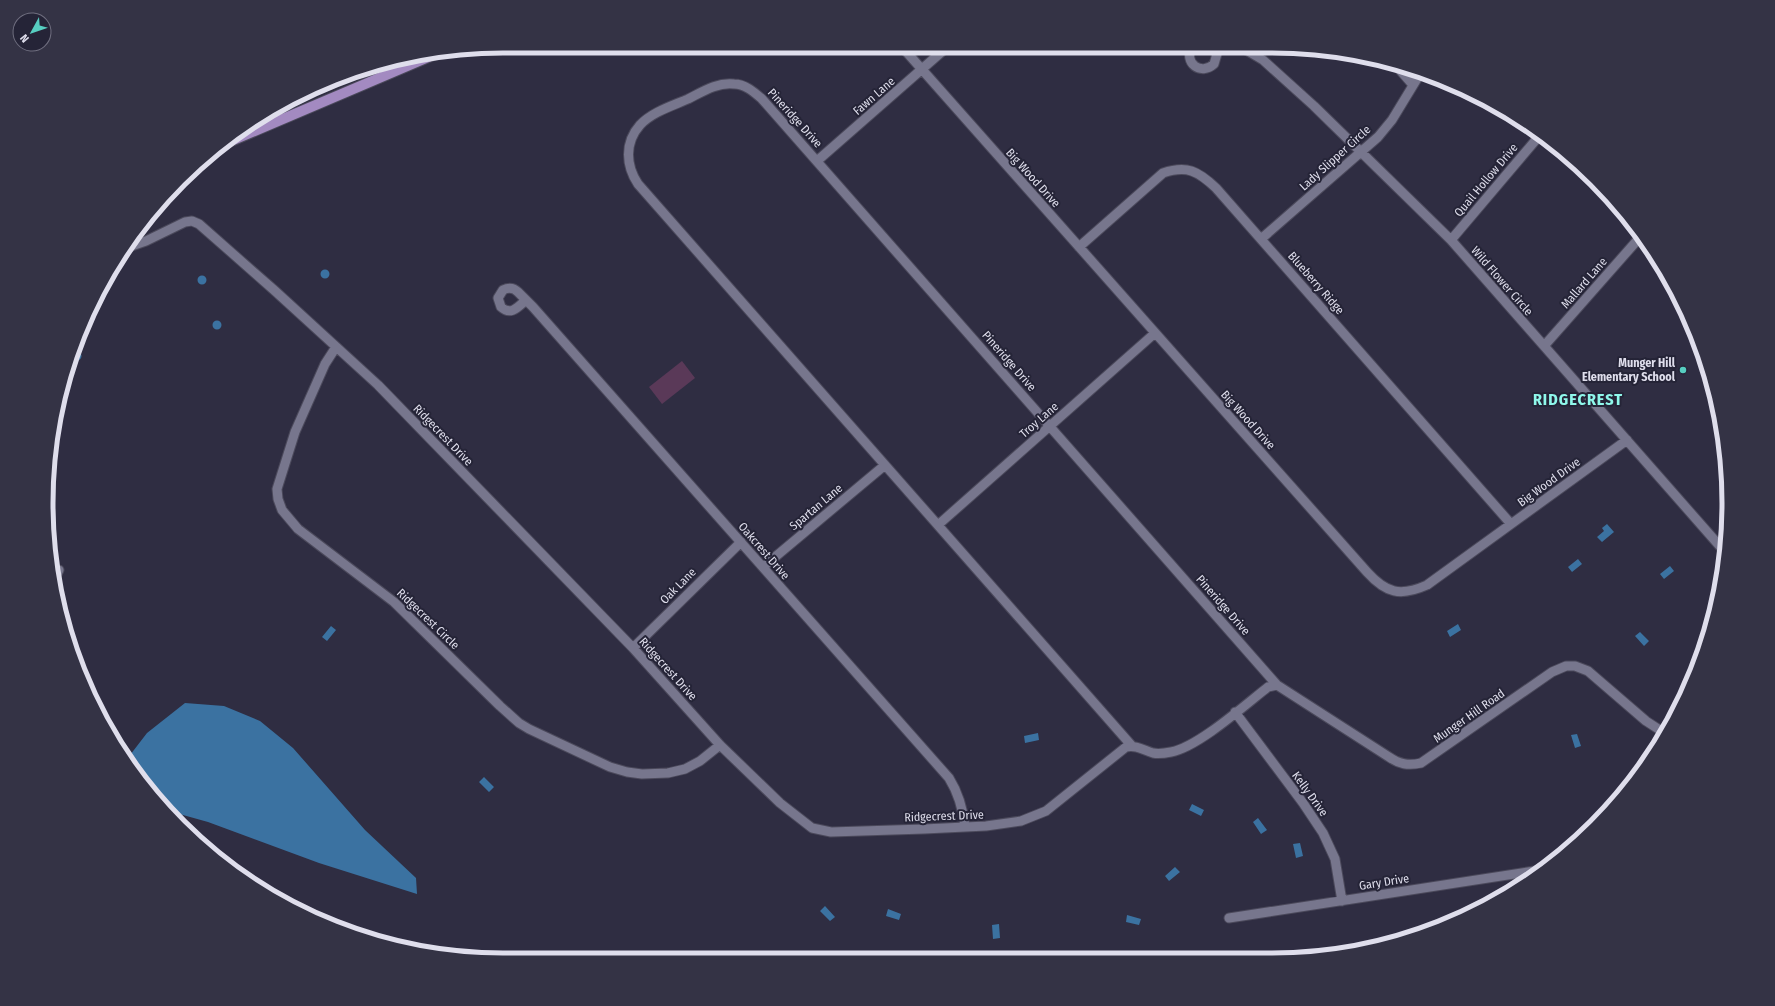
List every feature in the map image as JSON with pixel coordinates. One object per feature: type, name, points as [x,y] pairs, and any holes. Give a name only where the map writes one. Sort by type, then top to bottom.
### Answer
[{"type":"main road","points":[[244,136],[418,61]]},
{"type":"street","name":"Big Wood Drive","points":[[907,53],[1367,572],[1382,586],[1398,592],[1408,592],[1427,585],[1627,440]]},
{"type":"street","name":"Fawn Lane","points":[[817,161],[941,53]]},
{"type":"street","points":[[1190,53],[1190,61],[1193,65],[1201,69],[1207,69],[1214,64],[1218,53]]},
{"type":"street","name":"Wild Flower Circle","points":[[1253,53],[1271,67],[1451,240],[1720,546]]},
{"type":"street","points":[[1401,72],[1413,85]]},
{"type":"street","name":"Lady Slipper Circle","points":[[1261,239],[1361,152],[1385,128],[1418,77]]},
{"type":"street","name":"Pineridge Drive","points":[[1132,746],[638,184],[631,174],[628,158],[634,134],[648,119],[665,109],[714,86],[733,83],[746,87],[762,99],[1278,685]]},
{"type":"street","name":"Quail Hollow Drive","points":[[1451,240],[1536,139]]},
{"type":"street","name":"Blueberry Ridge","points":[[1079,247],[1163,173],[1179,168],[1198,173],[1207,180],[1261,239],[1511,524]]},
{"type":"street","name":"Ridgecrest Drive","points":[[135,244],[146,241],[185,222],[192,221],[199,224],[336,346],[404,411],[633,648],[720,745],[780,803],[812,828],[831,832],[964,828],[1021,821],[1046,811],[1113,756],[1126,747],[1132,746]]},
{"type":"street","name":"Mallard Lane","points":[[1544,346],[1637,240]]},
{"type":"street","name":"Oakcrest Drive","points":[[526,300],[949,778],[957,791],[961,804],[964,828]]},
{"type":"street","name":"Troy Lane","points":[[938,525],[1155,333]]},
{"type":"street","name":"Ridgecrest Circle","points":[[336,346],[324,364],[295,432],[277,489],[278,499],[282,510],[298,529],[394,602],[500,706],[519,723],[538,734],[610,767],[642,774],[668,773],[685,769],[700,761],[720,745]]},
{"type":"street","name":"Spartan Lane","points":[[763,567],[885,465]]},
{"type":"street","name":"Oak Lane","points":[[633,648],[740,542]]},
{"type":"street","name":"Munger Hill Road","points":[[1278,685],[1389,757],[1404,764],[1412,765],[1421,763],[1430,758],[1552,672],[1566,666],[1575,666],[1588,671],[1646,721],[1660,730]]},
{"type":"street","points":[[1132,746],[1153,753],[1176,751],[1191,744],[1268,687],[1278,685]]},
{"type":"street","name":"Kelly Drive","points":[[1235,712],[1303,803],[1323,833],[1335,859],[1342,901]]},
{"type":"street","name":"Gary Drive","points":[[1229,918],[1529,872]]},
{"type":"shaded area","points":[[682,361],[695,378],[662,404],[649,387]]},
{"type":"water","points":[[325,269],[330,274],[325,279],[320,274]]},
{"type":"water","points":[[202,275],[207,280],[202,285],[197,280]]},
{"type":"water","points":[[217,320],[222,325],[217,330],[212,325]]},
{"type":"water","points":[[79,352],[81,354],[81,358],[76,361]]},
{"type":"water","points":[[1607,524],[1614,532],[1602,542],[1597,537],[1604,531],[1602,528]]},
{"type":"water","points":[[1578,559],[1582,564],[1572,572],[1568,567]]},
{"type":"water","points":[[1670,566],[1674,571],[1664,579],[1660,574]]},
{"type":"water","points":[[1458,624],[1461,630],[1450,637],[1447,631]]},
{"type":"water","points":[[331,626],[336,630],[327,641],[322,637]]},
{"type":"water","points":[[1640,632],[1649,641],[1644,646],[1635,636]]},
{"type":"water","points":[[185,703],[224,706],[260,721],[293,748],[365,830],[416,878],[417,894],[319,863],[208,822],[178,814],[146,777],[130,755],[147,733]]},
{"type":"water","points":[[1038,733],[1039,740],[1025,743],[1024,736]]},
{"type":"water","points":[[1577,734],[1581,746],[1575,748],[1571,735]]},
{"type":"water","points":[[484,777],[494,787],[489,792],[479,782]]},
{"type":"water","points":[[1192,804],[1204,810],[1201,816],[1189,810]]},
{"type":"water","points":[[1258,818],[1267,830],[1261,834],[1253,822]]},
{"type":"water","points":[[1300,843],[1303,856],[1296,858],[1293,844]]},
{"type":"water","points":[[1175,867],[1180,872],[1169,881],[1165,876]]},
{"type":"water","points":[[825,906],[835,917],[830,921],[820,911]]},
{"type":"water","points":[[888,909],[901,914],[899,920],[886,916]]},
{"type":"water","points":[[1127,915],[1141,919],[1139,925],[1126,922]]},
{"type":"water","points":[[999,924],[1000,938],[993,939],[992,925]]},
{"type":"place","name":"Munger Hill Elementary School","points":[[1683,370]]},
{"type":"district","name":"RIDGECREST","points":[[1578,399]]}]
